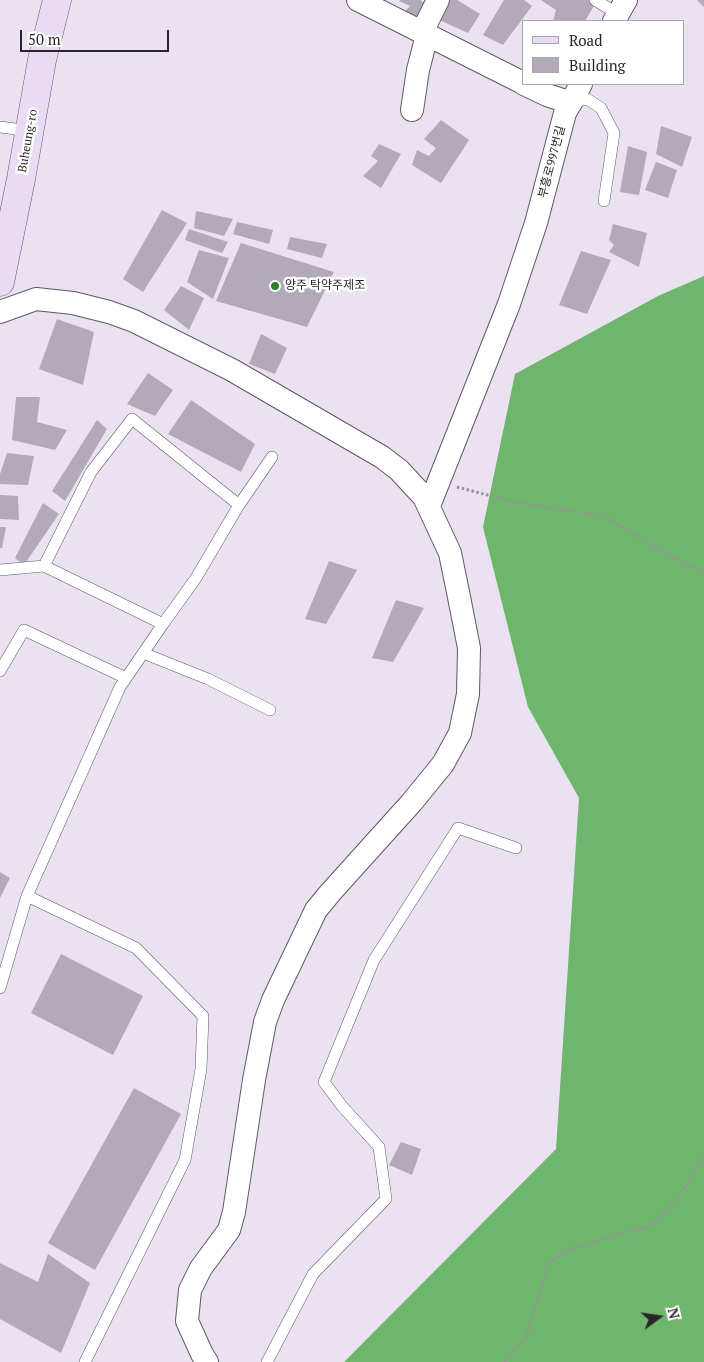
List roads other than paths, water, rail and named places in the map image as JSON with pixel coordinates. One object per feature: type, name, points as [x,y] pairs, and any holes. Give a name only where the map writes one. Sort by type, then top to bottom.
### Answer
[{"type":"main road","name":"Buheung-ro","points":[[0,282],[6,225],[30,131],[42,60],[57,0]]},
{"type":"street","points":[[412,110],[418,70],[427,35],[426,24],[438,0]]},
{"type":"street","points":[[362,1],[522,82]]},
{"type":"street","points":[[528,85],[547,95],[576,93]]},
{"type":"street","name":"부흥로997번길","points":[[429,506],[509,304],[536,223],[565,113],[576,93]]},
{"type":"street","points":[[0,312],[36,299],[91,307],[134,321],[232,370],[382,457],[399,470],[424,497],[429,506],[450,553],[469,648],[468,694],[460,733],[444,764],[316,910],[272,1000],[265,1022],[254,1080],[234,1212],[229,1230],[201,1268],[190,1290],[187,1321],[207,1362]]},
{"type":"lane","points":[[595,0],[620,12]]},
{"type":"lane","points":[[576,93],[600,108],[614,132],[604,201]]},
{"type":"lane","points":[[0,127],[30,131]]},
{"type":"lane","points":[[44,566],[92,472],[132,419],[238,505]]},
{"type":"lane","points":[[0,988],[4,960],[27,896],[120,687],[196,578],[238,505],[272,458]]},
{"type":"lane","points":[[0,570],[44,566],[163,624]]},
{"type":"lane","points":[[0,671],[24,630],[126,678]]},
{"type":"lane","points":[[143,654],[208,679],[270,710]]},
{"type":"lane","points":[[267,1362],[313,1274],[386,1199],[379,1146],[342,1106],[324,1082],[374,960],[458,828],[516,848]]},
{"type":"lane","points":[[27,896],[136,948],[203,1016],[201,1069],[185,1160],[85,1362]]},
{"type":"place","name":"양주 탁약주제조","points":[[275,286]]}]
